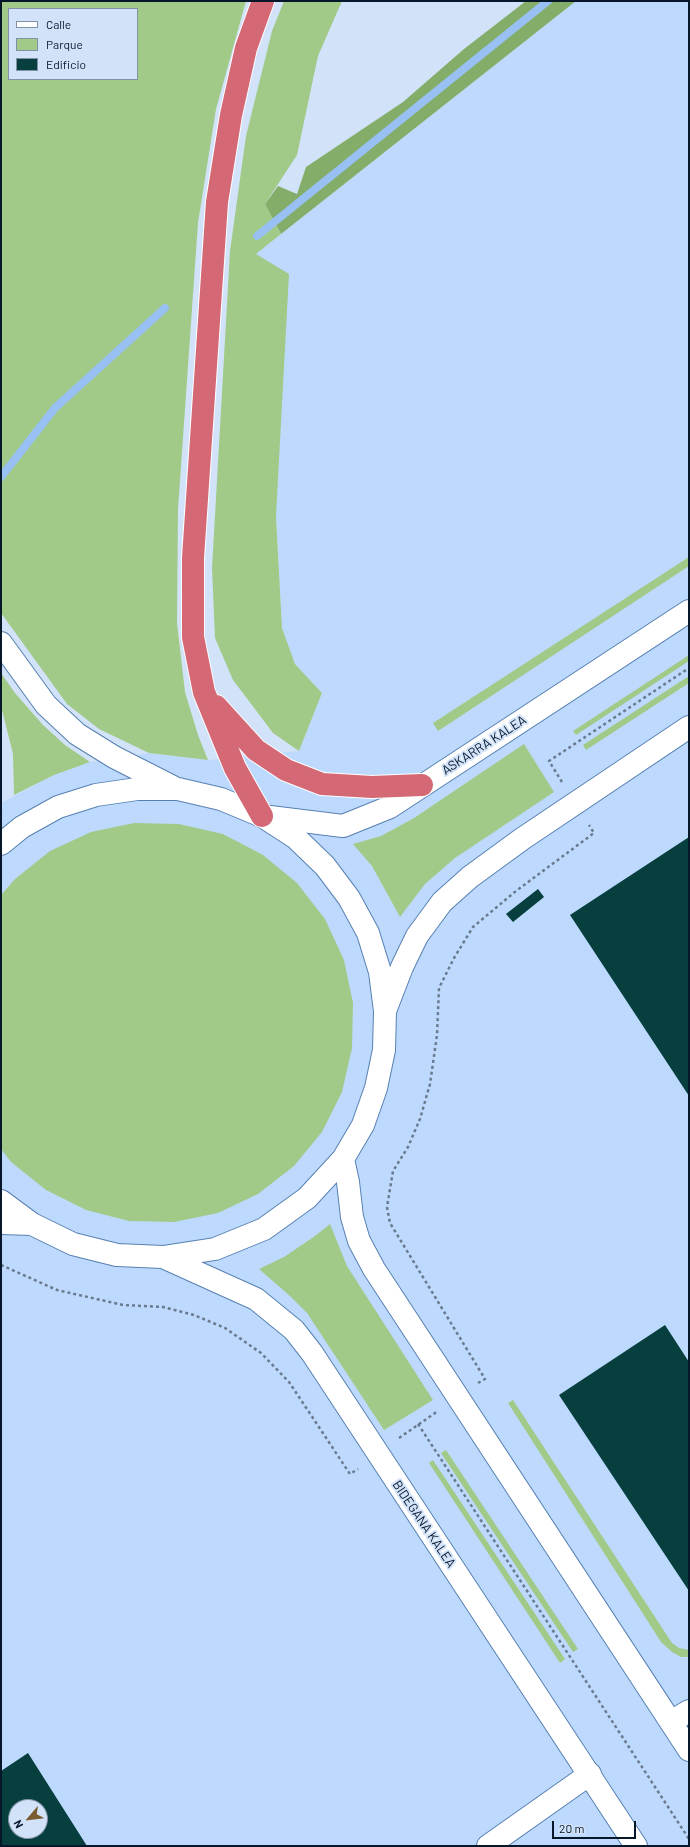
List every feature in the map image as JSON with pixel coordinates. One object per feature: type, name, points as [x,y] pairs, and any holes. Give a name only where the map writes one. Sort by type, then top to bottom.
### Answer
[{"type":"highway","points":[[262,816],[235,768],[204,692],[193,637],[193,558],[217,202],[231,115],[244,56],[263,1]]},
{"type":"highway","points":[[204,692],[256,750],[286,770],[322,784],[372,787],[422,785]]},
{"type":"street","name":"ASKARRA KALEA","points":[[262,816],[343,826],[390,807],[689,611]]},
{"type":"street","points":[[1,643],[46,705],[77,734],[114,758],[178,790]]},
{"type":"street","points":[[385,1011],[402,967],[417,936],[442,902],[470,877],[575,802],[689,727]]},
{"type":"street","points":[[1,844],[22,827],[58,807],[96,795],[137,789],[178,790],[222,799],[262,816],[296,838],[325,866],[349,898],[368,933],[380,972],[385,1011],[384,1050],[376,1088],[363,1125],[343,1159],[307,1198],[264,1229],[215,1249],[163,1257],[117,1255],[73,1244],[32,1224],[1,1200]]},
{"type":"street","points":[[343,1159],[348,1182],[352,1217],[359,1241],[374,1269],[457,1398],[680,1717],[689,1750]]},
{"type":"street","points":[[1,1223],[32,1224]]},
{"type":"street","name":"BIDEGANA KALEA","points":[[163,1257],[256,1299],[294,1330],[312,1353],[636,1846]]},
{"type":"street","points":[[488,1846],[590,1774]]},
{"type":"path","points":[[1,1265],[57,1290],[123,1305],[163,1307],[194,1315],[225,1328],[261,1352],[289,1382],[350,1474],[377,1453],[484,1379],[390,1223],[387,1207],[393,1171],[408,1147],[420,1119],[430,1084],[437,1036],[439,988],[454,958],[473,927],[516,891],[594,833],[549,761],[689,668]]},
{"type":"path","points":[[418,1424],[689,1839]]},
{"type":"shaded area","points":[[576,1],[689,1],[689,1846],[1,1846],[1,803],[54,775],[90,762],[149,753],[208,760],[299,751],[322,693],[295,664],[282,628],[276,516],[256,254]]},
{"type":"green space","points":[[1,1],[246,1],[216,109],[198,223],[178,509],[177,623],[185,692],[198,735],[208,760],[149,753],[99,729],[67,704],[1,613]]},
{"type":"green space","points":[[284,1],[342,1],[318,56],[297,155],[265,204],[281,234],[256,254],[289,274],[276,516],[282,628],[295,664],[322,693],[299,751],[273,733],[233,680],[215,638],[212,568],[230,251],[246,136],[272,31]]},
{"type":"green space","points":[[526,1],[576,1],[281,234],[265,204],[278,186],[297,194],[306,167],[403,102],[464,49]]},
{"type":"green space","points":[[689,557],[689,566],[438,731],[433,723]]},
{"type":"green space","points":[[689,655],[689,661],[576,735],[573,731]]},
{"type":"green space","points":[[1,673],[15,693],[43,725],[65,745],[90,762],[54,775],[14,795],[13,754],[1,706]]},
{"type":"green space","points":[[689,676],[689,683],[586,750],[583,745]]},
{"type":"green space","points":[[524,744],[554,792],[455,858],[425,884],[400,917],[372,866],[353,844],[381,836],[414,818]]},
{"type":"green space","points":[[134,823],[179,824],[223,834],[263,855],[297,883],[325,919],[344,960],[353,1003],[352,1048],[342,1092],[322,1132],[294,1166],[258,1194],[218,1213],[174,1222],[129,1221],[86,1210],[46,1190],[11,1162],[1,1149],[1,895],[15,879],[50,851],[91,832]]},
{"type":"green space","points":[[330,1224],[347,1266],[433,1400],[384,1430],[307,1313],[259,1269],[284,1257]]},
{"type":"green space","points":[[513,1400],[672,1643],[679,1648],[689,1650],[689,1657],[681,1657],[672,1652],[661,1642],[508,1403]]},
{"type":"green space","points":[[446,1450],[578,1649],[573,1652],[441,1453]]},
{"type":"green space","points":[[433,1460],[565,1659],[560,1663],[429,1463]]},
{"type":"building","points":[[689,837],[689,1096],[570,915]]},
{"type":"building","points":[[538,889],[544,897],[513,922],[506,914]]},
{"type":"building","points":[[665,1325],[689,1362],[689,1591],[559,1395]]},
{"type":"building","points":[[28,1753],[87,1846],[1,1846],[1,1771]]},
{"type":"waterway","points":[[257,236],[548,1]]},
{"type":"waterway","points":[[1,477],[55,408],[165,308]]}]
